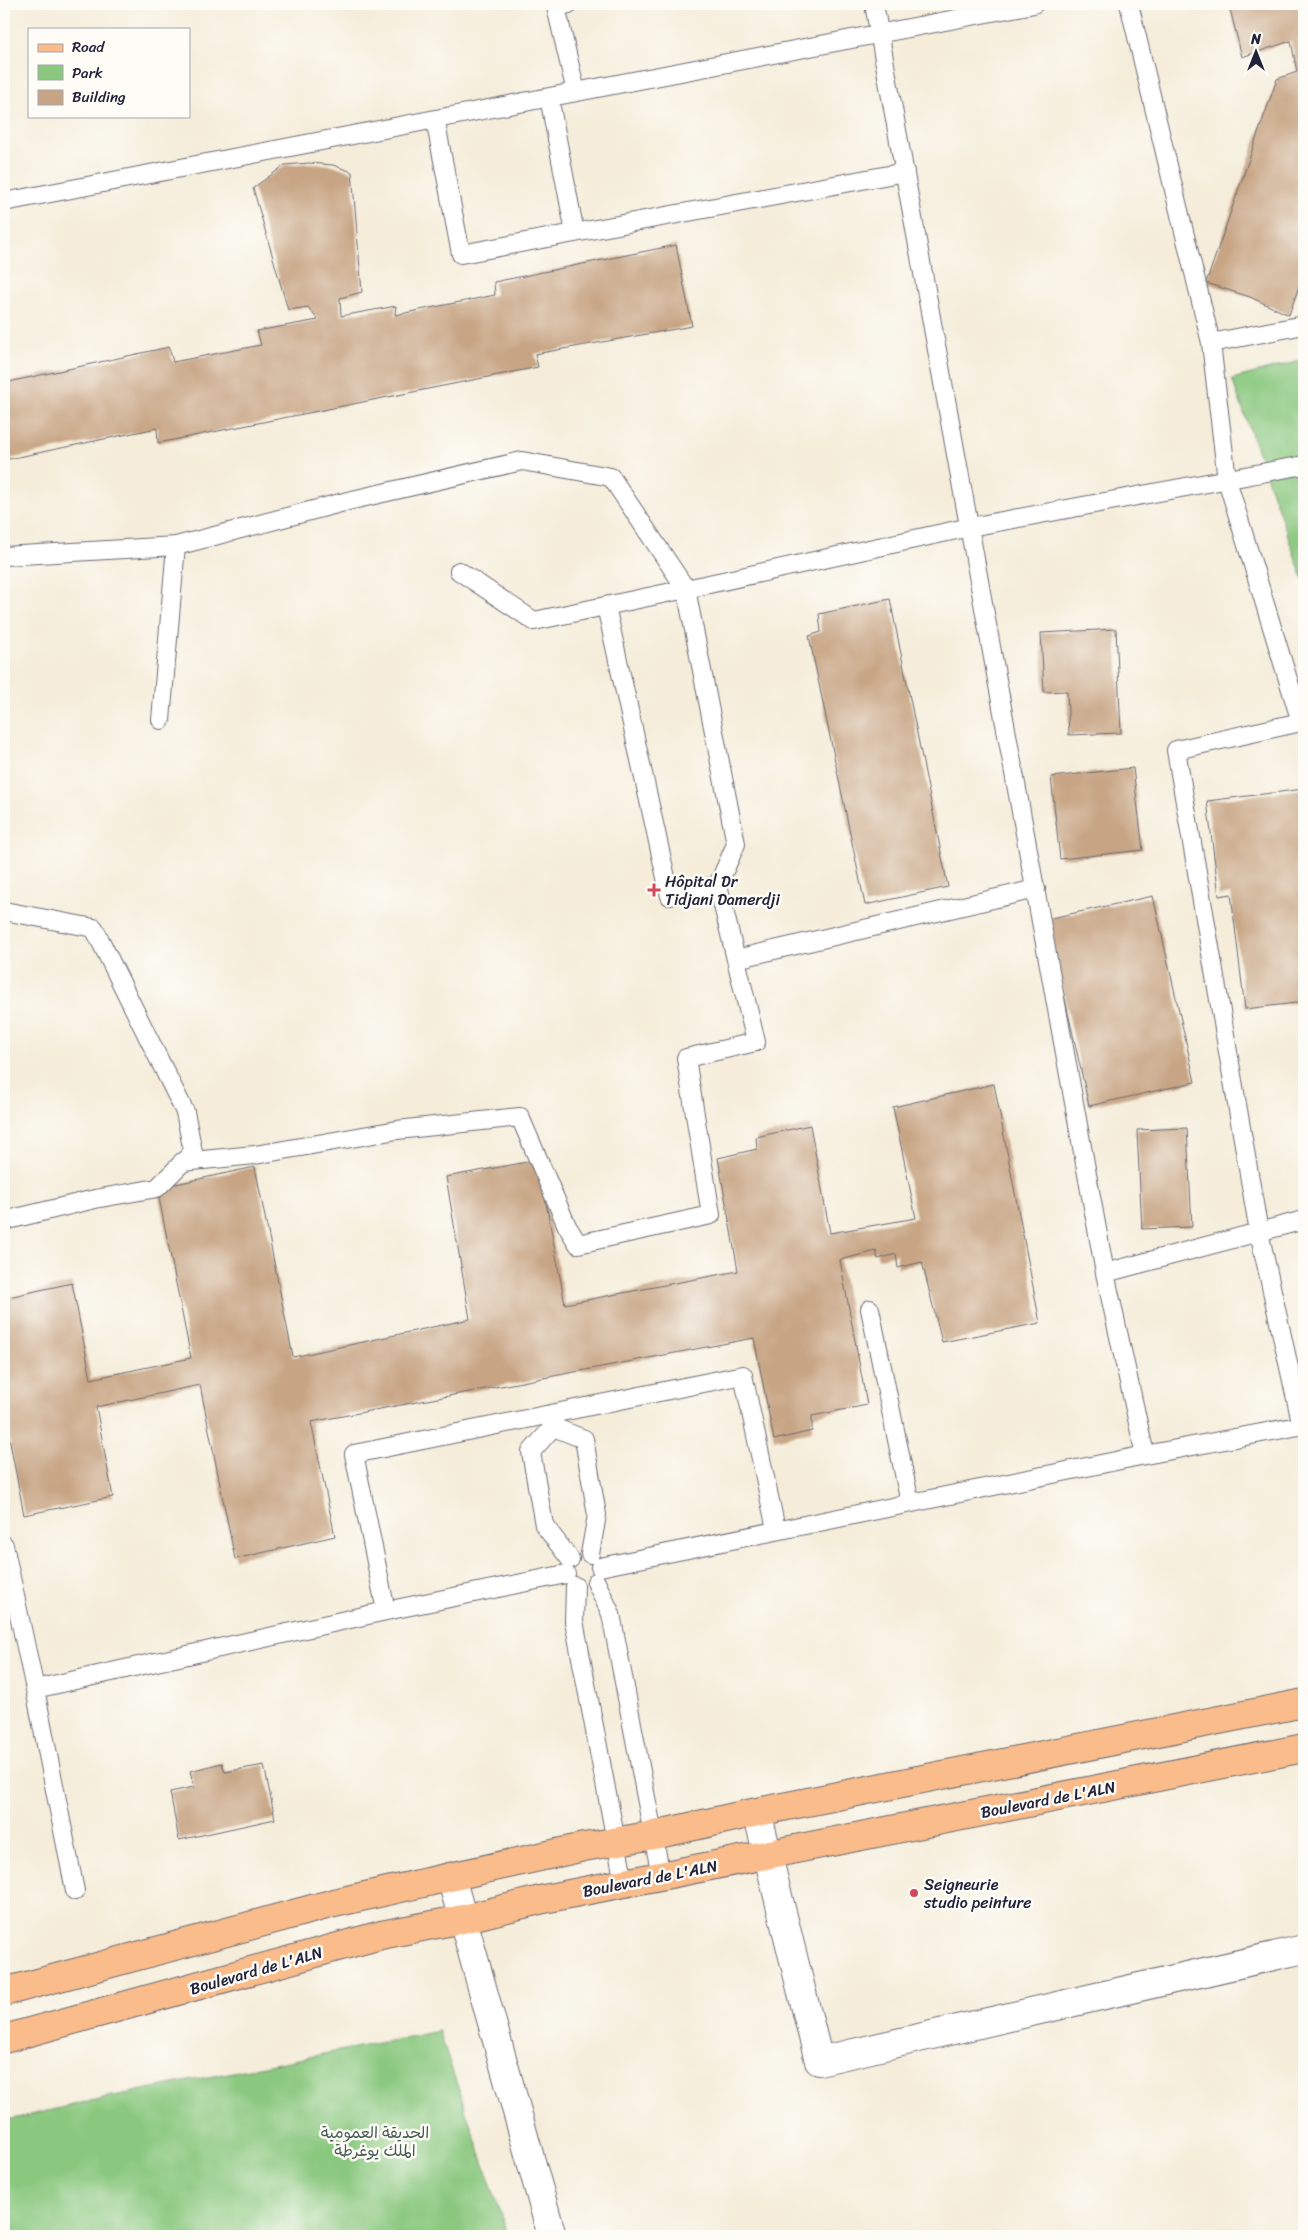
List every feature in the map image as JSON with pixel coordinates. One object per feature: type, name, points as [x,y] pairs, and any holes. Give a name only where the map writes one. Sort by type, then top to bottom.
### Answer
[{"type":"main road","points":[[4,1992],[334,1904],[758,1812],[1304,1703]]},
{"type":"main road","name":"Boulevard de L'ALN","points":[[4,2039],[381,1935],[463,1919],[544,1899],[1304,1748]]},
{"type":"street","points":[[758,1812],[819,2061],[1304,1949]]},
{"type":"street","points":[[451,1878],[552,2236]]},
{"type":"lane","points":[[569,4],[556,7],[576,92]]},
{"type":"lane","points":[[874,4],[1106,1273],[1145,1455]]},
{"type":"lane","points":[[4,202],[1034,4]]},
{"type":"lane","points":[[595,1568],[910,1502],[1145,1455],[1303,1426],[1259,1232],[1176,750],[1300,722],[1227,480],[1211,343],[1129,4]]},
{"type":"lane","points":[[549,97],[575,233]]},
{"type":"lane","points":[[436,119],[461,254],[905,172]]},
{"type":"lane","points":[[1211,343],[1304,325]]},
{"type":"lane","points":[[4,556],[176,546],[348,501],[522,461],[612,477],[686,589],[736,844],[718,885],[756,1042],[686,1058],[711,1215],[578,1244],[567,1226],[520,1117],[397,1130],[255,1155],[182,1162]]},
{"type":"lane","points":[[459,570],[534,621],[970,527],[1304,465]]},
{"type":"lane","points":[[161,720],[176,546]]},
{"type":"lane","points":[[606,606],[670,896],[718,885]]},
{"type":"lane","points":[[736,958],[1036,889]]},
{"type":"lane","points":[[4,911],[94,928],[185,1112],[193,1152],[157,1188],[95,1199],[4,1221]]},
{"type":"lane","points":[[1106,1273],[1304,1220]]},
{"type":"lane","points":[[870,1309],[910,1502]]},
{"type":"lane","points":[[386,1611],[354,1454],[551,1420],[743,1375],[776,1529]]},
{"type":"lane","points":[[551,1420],[584,1439],[597,1515],[595,1568],[612,1614],[661,1876]]},
{"type":"lane","points":[[551,1420],[531,1452],[544,1525],[570,1573],[586,1587],[595,1568]]},
{"type":"lane","points":[[4,1545],[75,1891]]},
{"type":"lane","points":[[595,1568],[579,1553],[570,1573],[574,1621],[624,1883]]},
{"type":"lane","points":[[35,1689],[386,1611],[570,1573]]},
{"type":"green space","points":[[1304,360],[1304,582],[1232,379]]},
{"type":"green space","name":"الحديقة العمومية الملك يوغرطة","points":[[439,2031],[508,2236],[4,2236],[4,2121],[103,2098]]},
{"type":"building","points":[[1214,4],[1304,4],[1304,272],[1289,315],[1250,297],[1206,283],[1277,79],[1297,72],[1291,41],[1242,57],[1229,5],[1215,9]]},
{"type":"building","points":[[309,163],[333,165],[352,172],[362,292],[340,298],[341,316],[396,306],[395,315],[495,295],[494,282],[676,245],[692,326],[535,354],[538,367],[158,443],[157,428],[4,460],[4,383],[169,347],[173,362],[261,345],[257,331],[318,320],[308,307],[288,310],[253,188],[285,165]]},
{"type":"building","points":[[890,599],[948,887],[865,905],[809,636],[821,632],[819,614]]},
{"type":"building","points":[[1116,629],[1121,733],[1069,735],[1067,691],[1044,692],[1041,633]]},
{"type":"building","points":[[1133,768],[1143,850],[1060,859],[1051,777]]},
{"type":"building","points":[[1304,789],[1304,1002],[1245,1009],[1231,894],[1219,896],[1207,801]]},
{"type":"building","points":[[1153,896],[1195,1082],[1089,1106],[1047,919]]},
{"type":"building","points":[[994,1084],[1040,1323],[942,1342],[922,1262],[898,1268],[896,1254],[878,1259],[876,1251],[840,1260],[867,1405],[812,1416],[812,1431],[774,1440],[754,1338],[311,1422],[335,1536],[235,1559],[200,1385],[96,1407],[113,1497],[24,1515],[4,1411],[4,1298],[72,1283],[91,1379],[191,1358],[157,1188],[255,1167],[293,1357],[470,1319],[446,1177],[538,1160],[565,1304],[738,1271],[718,1158],[757,1149],[756,1137],[810,1125],[830,1233],[916,1218],[893,1107]]},
{"type":"building","points":[[1187,1128],[1192,1227],[1142,1229],[1137,1130]]},
{"type":"building","points":[[222,1763],[225,1772],[264,1765],[275,1819],[179,1840],[170,1792],[194,1787],[190,1771]]},
{"type":"place","name":"Hôpital Dr Tidjani Damerdji","points":[[654,890]]},
{"type":"place","name":"Seigneurie studio peinture","points":[[914,1893]]}]
